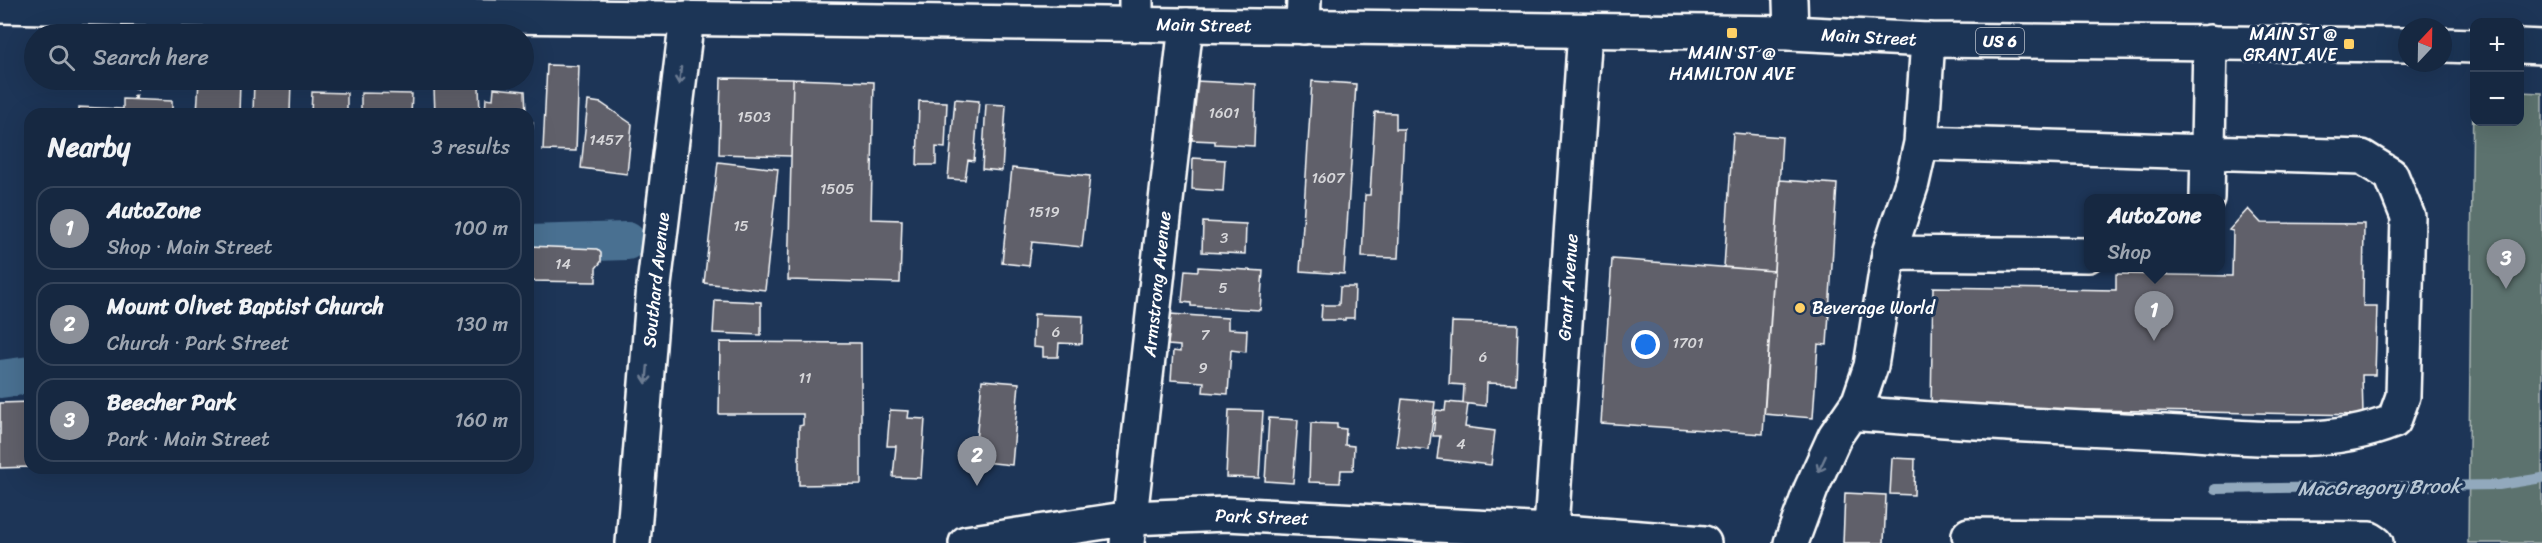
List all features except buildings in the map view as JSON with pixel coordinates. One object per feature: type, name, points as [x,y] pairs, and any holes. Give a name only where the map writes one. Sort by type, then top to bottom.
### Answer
[{"type":"main road","points":[[1790,0],[1791,33]]},
{"type":"main road","name":"Main Street","points":[[0,6],[110,10],[687,18],[1136,12],[1186,25],[1304,14],[1586,31],[1791,33],[1928,40],[2398,45]]},
{"type":"main road","name":"Southard Avenue","points":[[633,543],[654,285],[687,18]]},
{"type":"main road","name":"Armstrong Avenue","points":[[1129,530],[1186,25]]},
{"type":"main road","name":"Grant Avenue","points":[[1551,537],[1586,31]]},
{"type":"main road","points":[[1791,543],[1810,489],[1835,436],[1859,401],[1871,366],[1889,253],[1912,183],[1921,143],[1928,40]]},
{"type":"main road","points":[[2207,194],[2210,42]]},
{"type":"main road","points":[[2452,45],[2470,46]]},
{"type":"main road","points":[[2524,46],[2542,47]]},
{"type":"main road","points":[[1851,414],[1971,423],[2306,439],[2370,431],[2394,421],[2403,396],[2408,218],[2391,175],[2362,157],[1921,143]]},
{"type":"main road","points":[[1889,253],[2084,255]]},
{"type":"main road","name":"Park Street","points":[[966,543],[1129,530],[1226,514],[1551,537],[1704,543]]},
{"type":"main road","points":[[1968,536],[2370,539],[2376,543]]},
{"type":"path","points":[[135,90],[135,99]]},
{"type":"green space","points":[[2524,92],[2542,93],[2542,543],[2468,543],[2473,126],[2524,126]]},
{"type":"waterway","name":"MacGregory Brook","points":[[534,244],[627,241]]},
{"type":"waterway","name":"MacGregory Brook","points":[[0,379],[24,376]]},
{"type":"waterway","name":"MacGregory Brook","points":[[2215,489],[2499,485],[2542,478]]},
{"type":"place","name":"MAIN ST @ HAMILTON AVE","points":[[1732,33]]},
{"type":"place","name":"MAIN ST @ GRANT AVE","points":[[2349,44]]},
{"type":"place","name":"Beecher Park","points":[[2506,289]]},
{"type":"place","name":"Beverage World","points":[[1800,308]]},
{"type":"place","name":"AutoZone","points":[[2154,341]]},
{"type":"place","name":"Mount Olivet Baptist Church","points":[[977,486]]}]
